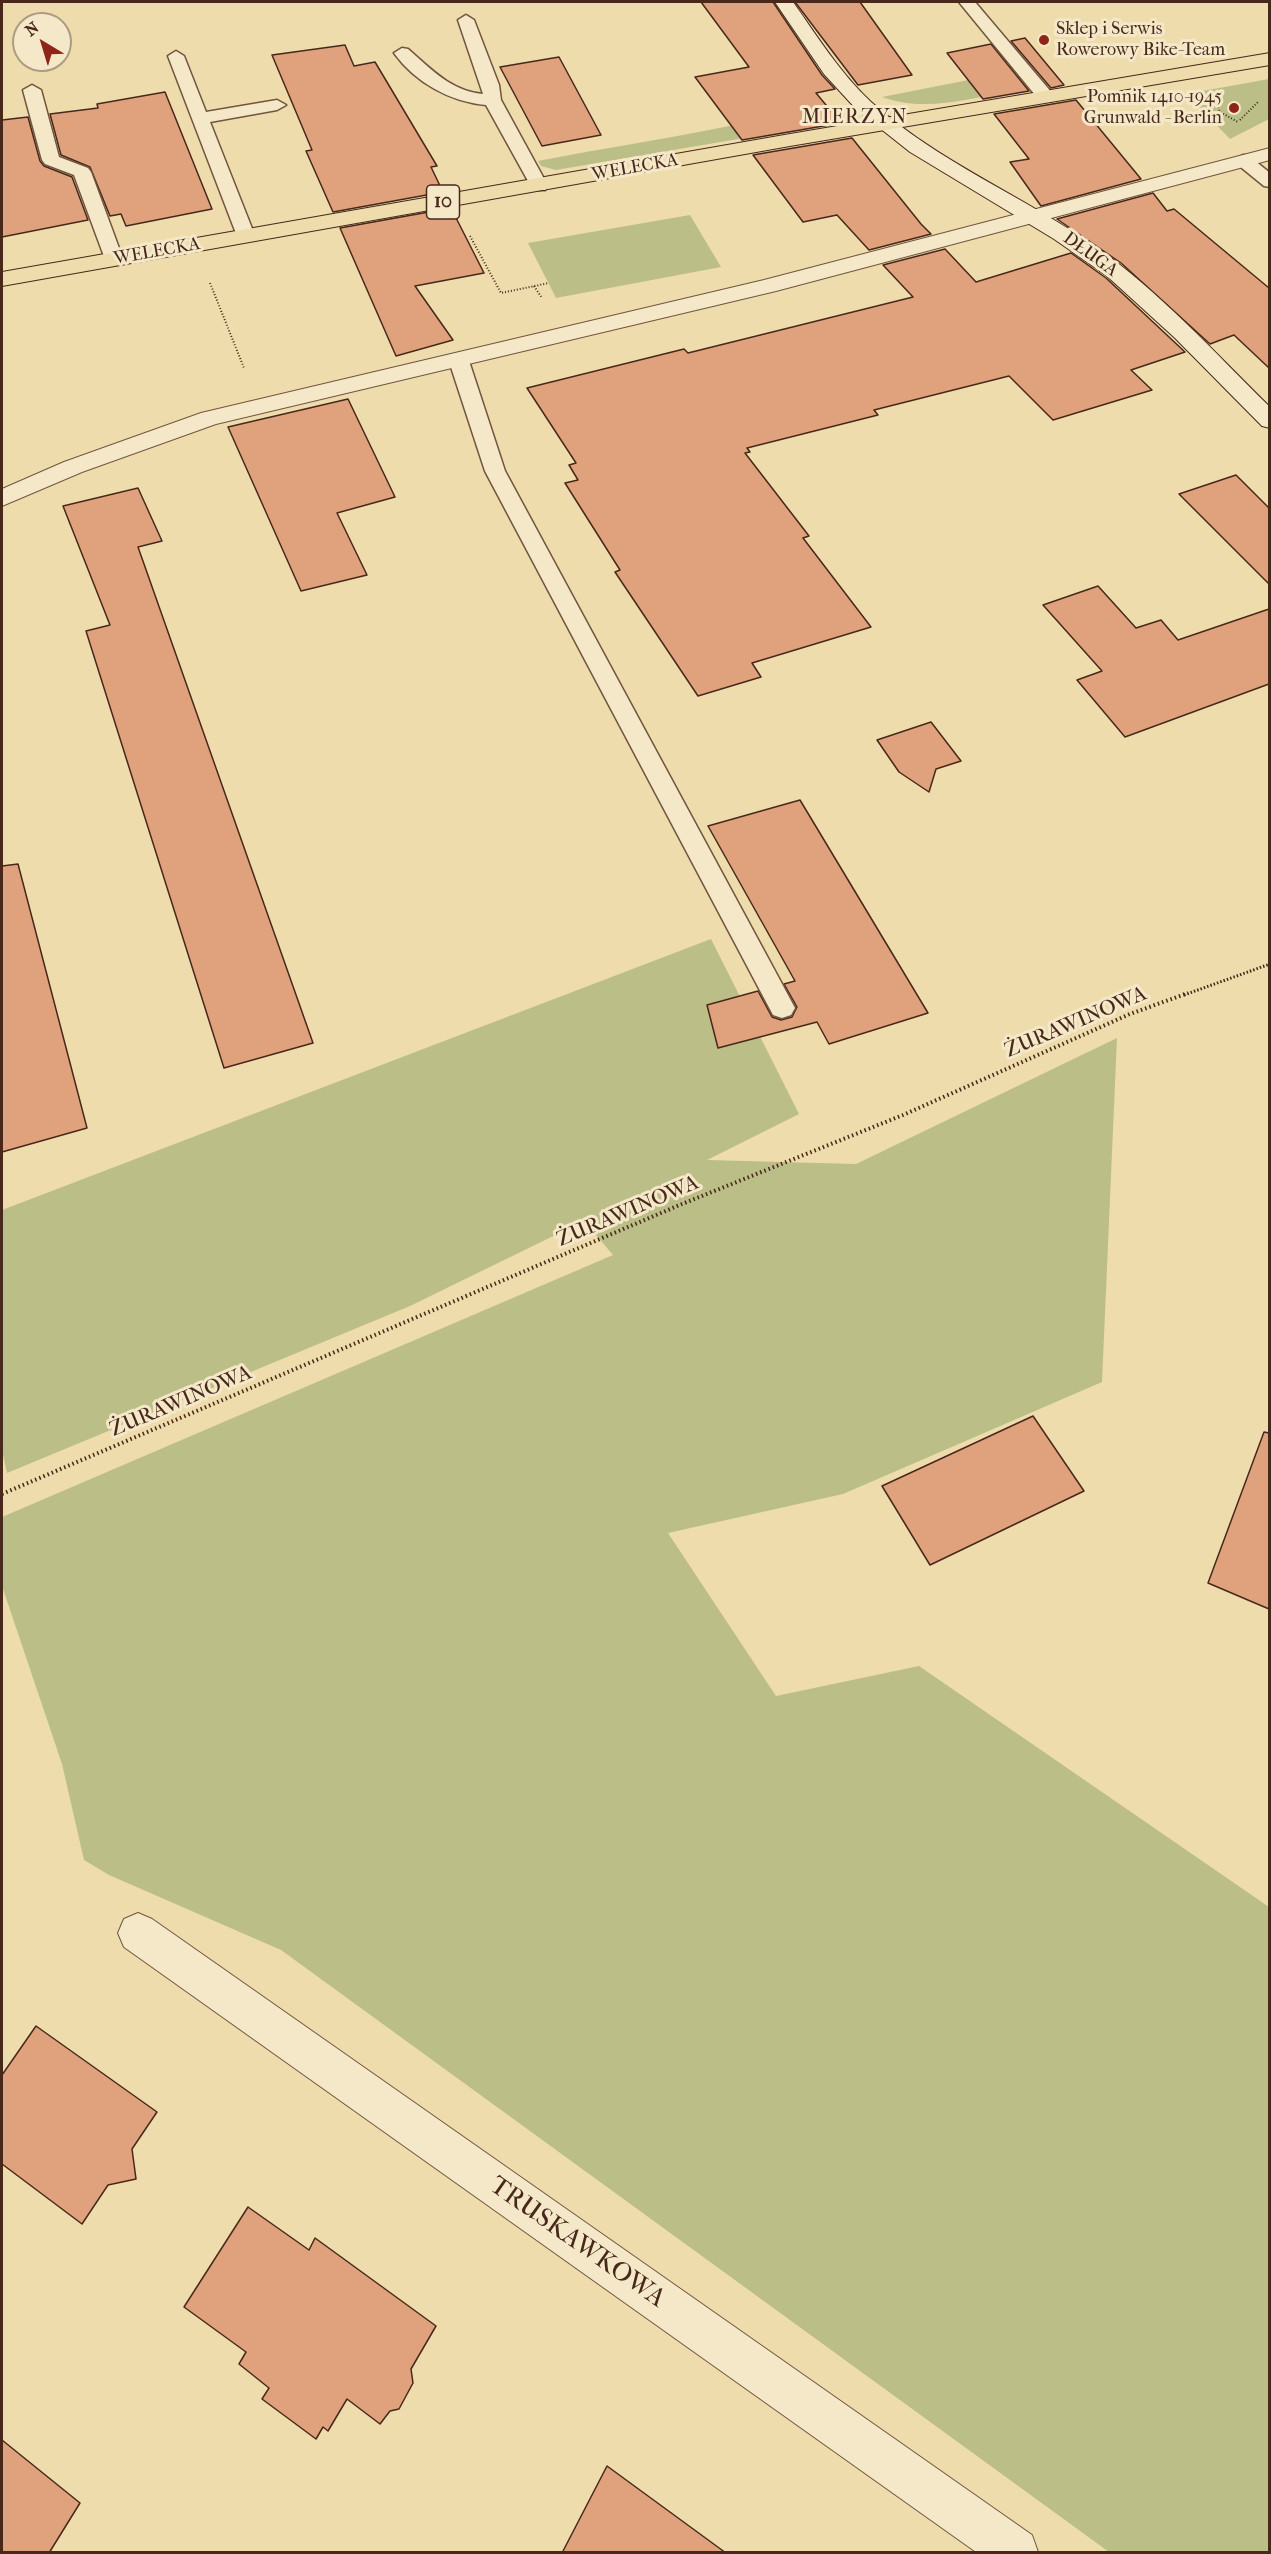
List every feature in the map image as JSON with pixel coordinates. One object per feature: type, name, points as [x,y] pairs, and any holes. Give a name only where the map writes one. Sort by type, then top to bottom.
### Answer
[{"type":"main road","name":"WELECKA","points":[[2,279],[1269,59]]},
{"type":"street","name":"DŁUGA","points":[[784,2],[849,91],[885,124],[971,183],[1067,237],[1109,268],[1175,327],[1269,421]]},
{"type":"street","points":[[2,498],[73,467],[198,422],[768,286],[1029,215],[1269,154]]},
{"type":"street","name":"TRUSKAWKOWA","points":[[138,1933],[1015,2553]]},
{"type":"lane","points":[[967,2],[1046,97]]},
{"type":"lane","points":[[466,20],[487,75],[492,100],[539,186]]},
{"type":"lane","points":[[402,53],[450,93],[465,99],[492,100]]},
{"type":"lane","points":[[176,56],[246,236]]},
{"type":"lane","points":[[32,90],[51,160],[82,172],[114,259]]},
{"type":"lane","points":[[200,118],[277,105]]},
{"type":"lane","points":[[1243,160],[1269,182]]},
{"type":"lane","points":[[459,361],[495,471],[782,1008]]},
{"type":"path","points":[[1244,128],[1239,122],[1259,101]]},
{"type":"path","points":[[469,234],[501,293],[549,283]]},
{"type":"path","points":[[208,277],[259,406]]},
{"type":"path","name":"ŻURAWINOWA","points":[[2,1494],[682,1204],[903,1115],[1130,1014],[1269,964]]},
{"type":"green space","points":[[1004,73],[1014,91],[931,104],[898,102],[882,97]]},
{"type":"green space","points":[[1269,79],[1269,119],[1230,139],[1186,94]]},
{"type":"green space","points":[[752,121],[750,137],[556,170],[541,166],[538,161],[699,132]]},
{"type":"green space","points":[[690,215],[721,267],[556,298],[528,243]]},
{"type":"green space","points":[[711,939],[799,1114],[707,1160],[856,1164],[1117,1038],[1102,1382],[843,1494],[668,1533],[776,1696],[919,1666],[1269,1907],[1269,2552],[1109,2552],[281,1950],[109,1875],[84,1860],[62,1764],[2,1586],[2,1517],[613,1255],[584,1221],[410,1306],[7,1473],[2,1450],[2,1210]]},
{"type":"building","points":[[701,2],[773,2],[822,75],[835,89],[816,93],[841,123],[742,140],[695,77],[749,67]]},
{"type":"building","points":[[795,2],[860,2],[912,75],[858,85]]},
{"type":"building","points":[[1025,38],[1064,85],[1051,88],[1011,41]]},
{"type":"building","points":[[991,44],[1029,91],[983,99],[947,53]]},
{"type":"building","points":[[345,45],[354,66],[375,62],[437,166],[431,167],[443,192],[333,212],[306,151],[312,150],[272,55]]},
{"type":"building","points":[[559,57],[601,135],[542,146],[500,67]]},
{"type":"building","points":[[165,92],[212,209],[126,226],[121,214],[110,216],[90,167],[61,155],[50,114],[98,108],[97,104]]},
{"type":"building","points":[[1076,100],[1141,179],[1041,206],[1010,162],[1029,159],[994,114]]},
{"type":"building","points":[[28,117],[40,161],[44,166],[72,177],[88,220],[2,237],[2,120]]},
{"type":"building","points":[[852,138],[931,234],[869,250],[837,215],[803,222],[753,155]]},
{"type":"building","points":[[1153,193],[1167,211],[1174,209],[1269,288],[1269,368],[1234,335],[1210,344],[1121,263],[1057,219]]},
{"type":"building","points":[[451,208],[484,273],[415,286],[453,340],[396,356],[340,228]]},
{"type":"building","points":[[945,249],[976,282],[1071,253],[1106,278],[1185,352],[1131,370],[1152,390],[1053,420],[1009,376],[874,410],[878,415],[747,448],[750,452],[745,453],[809,536],[803,538],[871,627],[752,663],[761,677],[698,696],[615,572],[620,570],[565,483],[578,480],[569,465],[576,463],[527,388],[684,349],[688,353],[913,297],[883,265]]},
{"type":"building","points":[[348,399],[395,497],[337,513],[367,575],[301,591],[228,427]]},
{"type":"building","points":[[1236,475],[1269,508],[1269,584],[1179,494]]},
{"type":"building","points":[[138,488],[162,541],[138,547],[313,1043],[224,1068],[86,631],[110,625],[63,506]]},
{"type":"building","points":[[1098,586],[1136,628],[1161,620],[1178,640],[1269,609],[1269,684],[1125,737],[1077,680],[1102,671],[1043,605]]},
{"type":"building","points":[[931,722],[961,761],[936,769],[929,792],[899,772],[877,740]]},
{"type":"building","points":[[800,800],[928,1013],[829,1044],[817,1022],[718,1048],[707,1005],[758,991],[772,1017],[781,1020],[792,1017],[797,1007],[784,984],[795,981],[708,826]]},
{"type":"building","points":[[18,864],[87,1128],[2,1152],[2,866]]},
{"type":"building","points":[[1033,1416],[1084,1491],[930,1565],[882,1486]]},
{"type":"building","points":[[1264,1432],[1269,1433],[1269,1609],[1208,1583]]},
{"type":"building","points":[[36,2026],[157,2112],[132,2149],[136,2179],[108,2185],[82,2224],[2,2164],[2,2075]]},
{"type":"building","points":[[248,2207],[309,2250],[315,2238],[436,2326],[411,2369],[413,2383],[399,2409],[390,2411],[380,2424],[347,2399],[328,2431],[323,2427],[316,2439],[262,2399],[269,2388],[239,2364],[246,2352],[184,2307]]},
{"type":"building","points":[[2,2440],[80,2503],[49,2553],[2,2553]]},
{"type":"building","points":[[607,2466],[726,2553],[562,2553]]},
{"type":"place","name":"Sklep i Serwis Rowerowy Bike-Team","points":[[1044,40]]},
{"type":"place","name":"Pomnik 1410-1945 Grunwald - Berlin","points":[[1234,108]]},
{"type":"district","name":"MIERZYN","points":[[855,118]]}]
